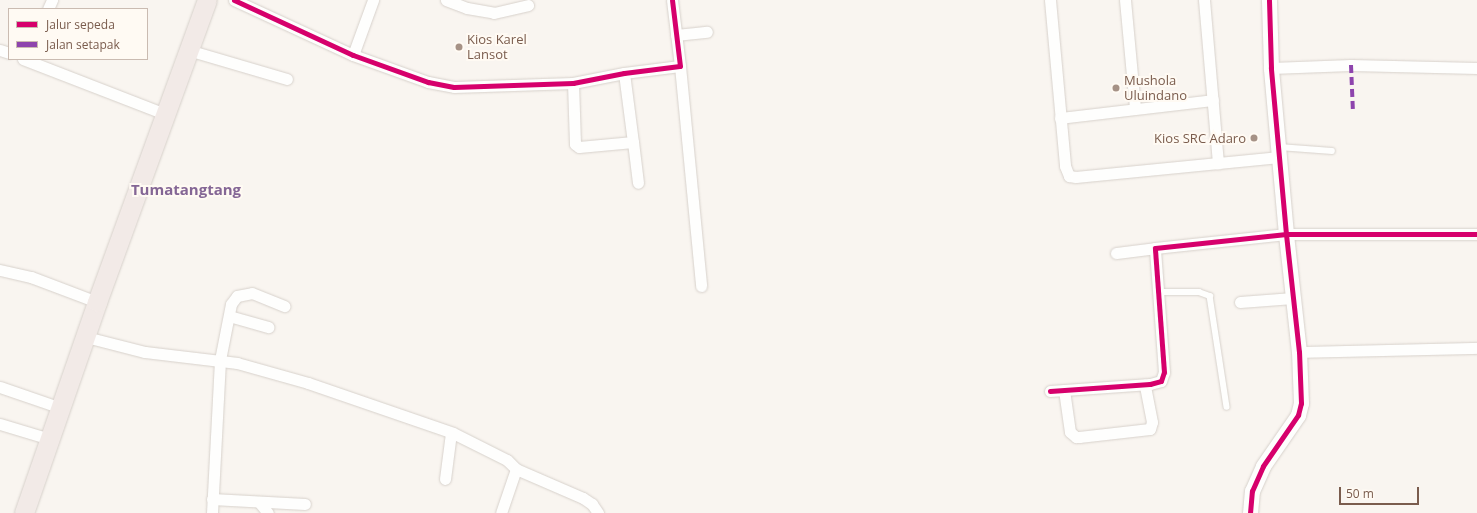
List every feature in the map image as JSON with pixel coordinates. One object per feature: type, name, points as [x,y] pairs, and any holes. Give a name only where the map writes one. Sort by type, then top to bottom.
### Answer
[{"type":"highway","points":[[24,513],[165,114],[207,0]]},
{"type":"street","points":[[234,0],[353,55],[428,82],[447,86],[573,83],[624,73],[680,66]]},
{"type":"street","points":[[353,55],[373,0]]},
{"type":"street","points":[[446,0],[467,8],[494,13],[528,5]]},
{"type":"street","points":[[672,0],[680,66],[701,286]]},
{"type":"street","points":[[1050,0],[1065,166],[1069,176],[1076,177],[1218,163],[1279,152]]},
{"type":"street","points":[[1125,0],[1135,108]]},
{"type":"street","points":[[1204,0],[1218,163]]},
{"type":"street","points":[[1250,513],[1252,491],[1263,466],[1298,415],[1301,403],[1299,352],[1286,234],[1271,68],[1269,0]]},
{"type":"street","points":[[676,35],[707,32]]},
{"type":"street","points":[[188,50],[287,79]]},
{"type":"street","points":[[26,60],[165,114]]},
{"type":"street","points":[[1271,68],[1351,65],[1477,68]]},
{"type":"street","points":[[624,73],[638,183]]},
{"type":"street","points":[[573,83],[574,138],[577,146],[633,142]]},
{"type":"street","points":[[1060,118],[1212,100]]},
{"type":"street","points":[[1116,253],[1286,234],[1477,234]]},
{"type":"street","points":[[1050,391],[1145,385],[1156,383],[1161,380],[1164,372],[1154,248]]},
{"type":"street","points":[[0,270],[32,277],[91,322],[145,352],[237,363],[308,383],[451,433],[507,460],[516,469],[583,498],[592,504],[598,513]]},
{"type":"street","points":[[212,513],[220,360],[234,299],[242,294],[252,293],[284,306]]},
{"type":"street","points":[[1240,302],[1293,298]]},
{"type":"street","points":[[229,316],[268,327]]},
{"type":"street","points":[[1299,352],[1477,348]]},
{"type":"street","points":[[1064,390],[1070,432],[1076,437],[1079,437],[1150,429],[1152,422],[1145,385]]},
{"type":"street","points":[[0,387],[61,408]]},
{"type":"street","points":[[0,424],[50,439]]},
{"type":"street","points":[[445,479],[451,433]]},
{"type":"street","points":[[501,513],[516,469]]},
{"type":"street","points":[[212,499],[305,504]]},
{"type":"street","points":[[259,502],[268,513]]},
{"type":"lane","points":[[1279,152],[1332,151]]},
{"type":"lane","points":[[1158,292],[1199,292],[1210,296],[1227,407]]},
{"type":"marked path","points":[[1351,65],[1353,113]]},
{"type":"cycle path","points":[[234,0],[353,55],[428,82],[454,87],[573,83],[624,73],[680,66],[672,0]]},
{"type":"cycle path","points":[[1250,513],[1252,491],[1263,466],[1298,415],[1301,403],[1299,352],[1286,234],[1271,68],[1269,0]]},
{"type":"cycle path","points":[[1050,391],[1150,384],[1161,381],[1164,372],[1155,248],[1286,234],[1477,234]]},
{"type":"place","name":"Kios Karel Lansot","points":[[459,47]]},
{"type":"place","name":"Mushola Uluindano","points":[[1116,88]]},
{"type":"place","name":"Kios SRC Adaro","points":[[1254,138]]},
{"type":"district","name":"Tumatangtang","points":[[186,190]]}]
